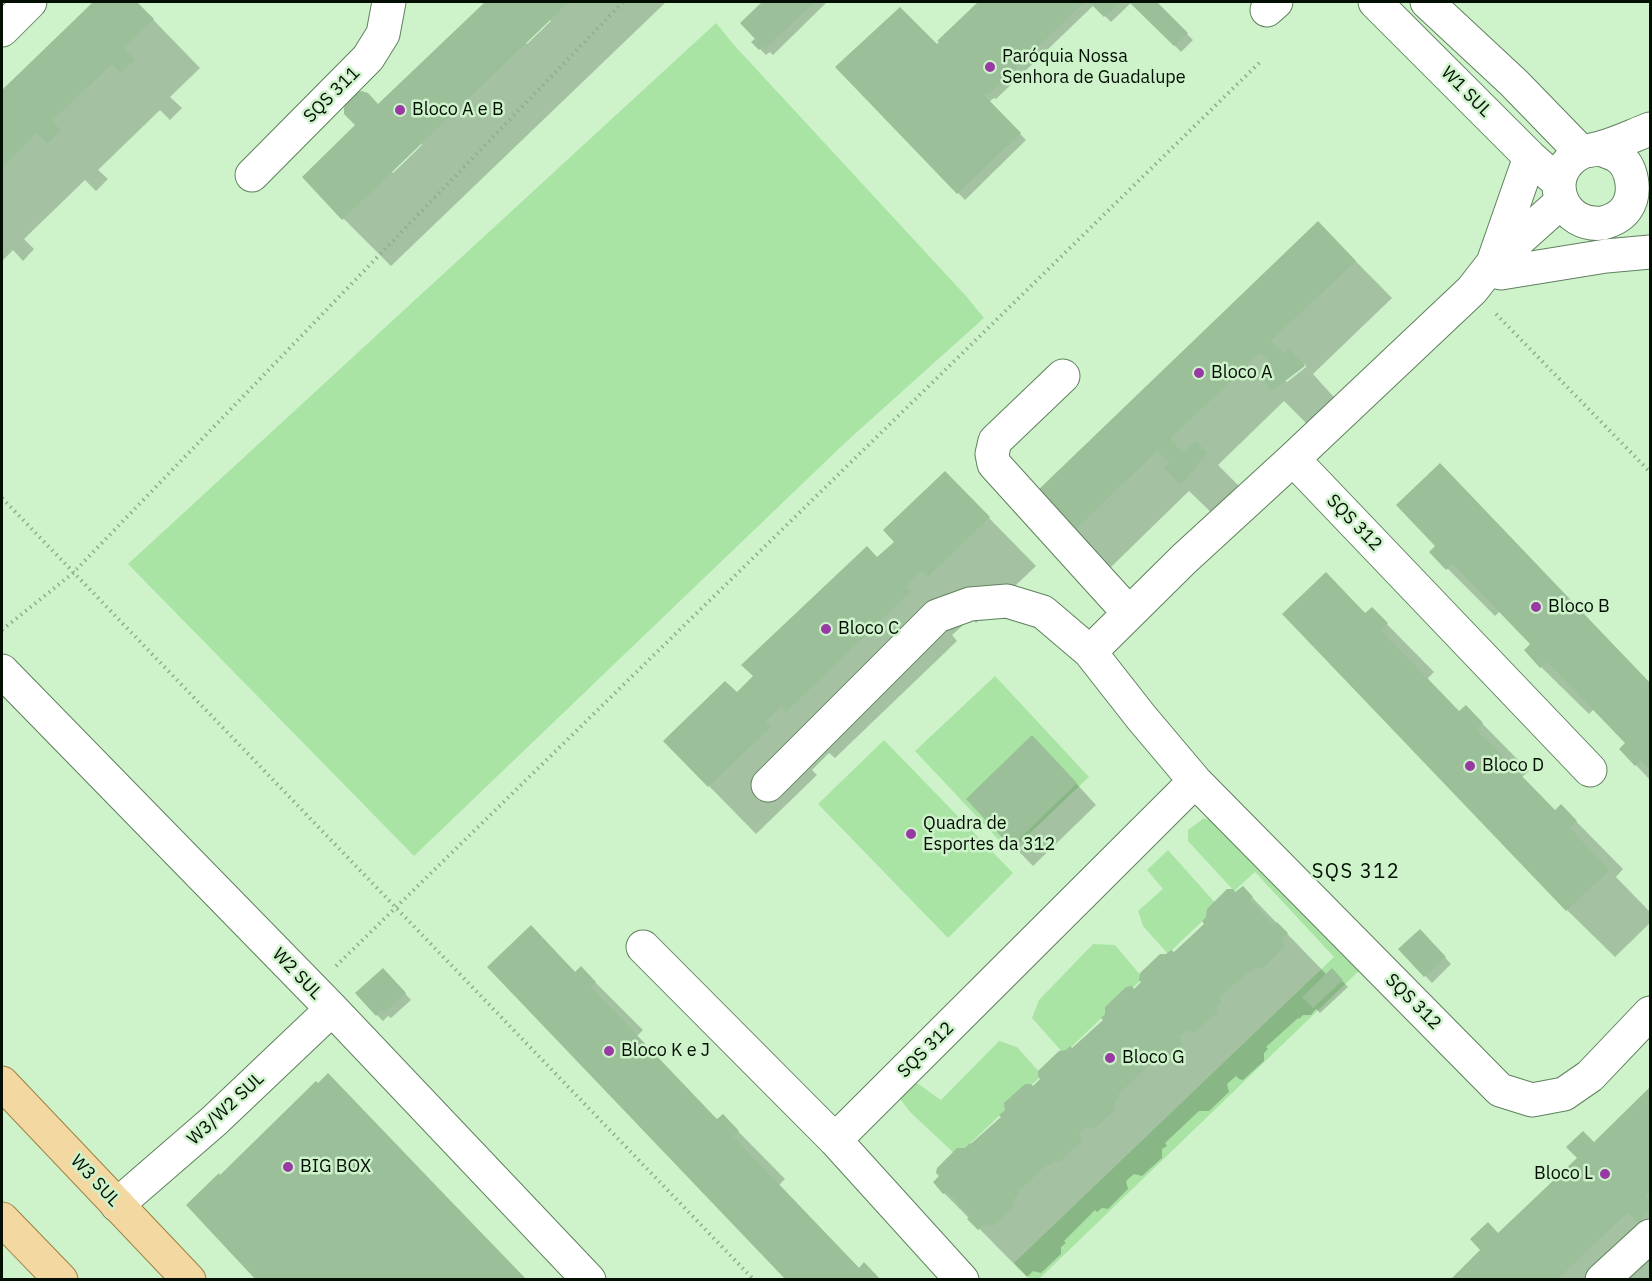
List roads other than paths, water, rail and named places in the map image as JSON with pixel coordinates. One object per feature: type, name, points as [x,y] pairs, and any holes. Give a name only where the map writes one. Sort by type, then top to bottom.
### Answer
[{"type":"main road","name":"W3 SUL","points":[[2,1083],[189,1280]]},
{"type":"main road","points":[[2,1219],[61,1280]]},
{"type":"street","points":[[2,30],[30,2]]},
{"type":"street","name":"SQS 311","points":[[252,175],[368,58],[383,34],[389,2]]},
{"type":"street","name":"W1 SUL","points":[[1375,2],[1530,157],[1560,192]]},
{"type":"street","points":[[1427,2],[1514,84],[1590,151],[1618,156],[1641,181],[1626,209],[1601,223],[1497,268]]},
{"type":"street","points":[[1090,652],[1184,559],[1497,268],[1560,192],[1565,164],[1590,151],[1650,129]]},
{"type":"street","points":[[1497,268],[1530,157]]},
{"type":"street","points":[[1560,192],[1574,217],[1601,223],[1650,247]]},
{"type":"street","points":[[1497,268],[1650,252]]},
{"type":"street","points":[[1063,376],[995,441],[992,454],[994,464],[1129,613]]},
{"type":"street","name":"SQS 312","points":[[1293,459],[1590,770]]},
{"type":"street","name":"SQS 312","points":[[768,785],[937,616],[970,604],[1007,601],[1043,612],[1090,652],[1141,717],[1196,781],[1500,1090],[1532,1100],[1564,1094],[1590,1076],[1650,1013]]},
{"type":"street","name":"W2 SUL","points":[[2,671],[322,999],[589,1280]]},
{"type":"street","name":"SQS 312","points":[[835,1140],[1196,781]]},
{"type":"street","points":[[643,947],[835,1140],[962,1280]]},
{"type":"street","name":"W3/W2 SUL","points":[[117,1205],[214,1121],[322,999]]},
{"type":"street","points":[[1602,1280],[1650,1236]]},
{"type":"place","name":"Paróquia Nossa Senhora de Guadalupe","points":[[990,67]]},
{"type":"place","name":"Bloco A e B","points":[[400,110]]},
{"type":"place","name":"Bloco A","points":[[1199,373]]},
{"type":"place","name":"Bloco B","points":[[1536,607]]},
{"type":"place","name":"Bloco C","points":[[826,629]]},
{"type":"place","name":"Bloco D","points":[[1470,766]]},
{"type":"place","name":"Quadra de Esportes da 312","points":[[911,834]]},
{"type":"place","name":"Bloco K e J","points":[[609,1051]]},
{"type":"place","name":"Bloco G","points":[[1110,1058]]},
{"type":"place","name":"BIG BOX","points":[[288,1167]]},
{"type":"place","name":"Bloco L","points":[[1605,1174]]},
{"type":"district","name":"SQS 312","points":[[1356,872]]}]
